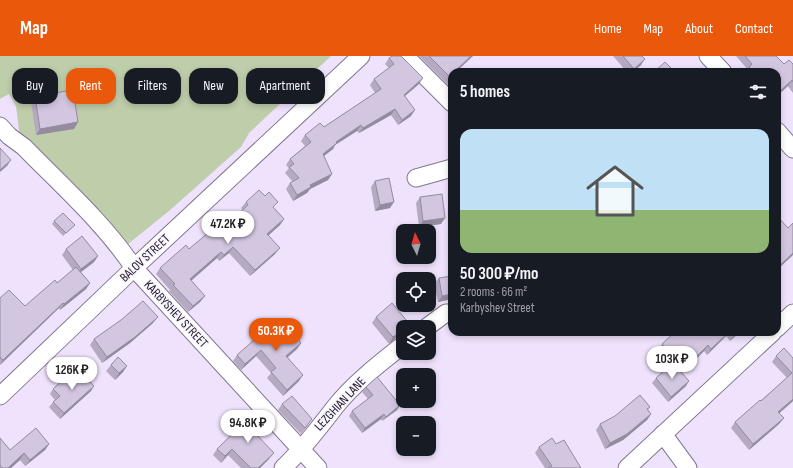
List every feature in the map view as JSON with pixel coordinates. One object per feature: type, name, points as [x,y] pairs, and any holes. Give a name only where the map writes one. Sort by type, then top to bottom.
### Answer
[{"type":"street","name":"BALOV STREET","points":[[0,396],[134,268],[361,56]]},
{"type":"street","points":[[405,56],[448,99]]},
{"type":"street","points":[[710,57],[720,68]]},
{"type":"street","name":"KARBYSHEV STREET","points":[[0,126],[24,148],[104,229],[122,250],[134,268],[318,468]]},
{"type":"street","points":[[781,136],[793,149]]},
{"type":"street","points":[[416,178],[448,169]]},
{"type":"street","points":[[436,320],[446,313]]},
{"type":"street","points":[[781,324],[793,314]]},
{"type":"street","points":[[627,468],[769,336]]},
{"type":"street","name":"LEZGHIAN LANE","points":[[283,468],[354,387],[377,365],[396,350]]},
{"type":"street","points":[[663,434],[688,468]]},
{"type":"green space","points":[[0,56],[331,56],[318,68],[246,68],[246,104],[280,104],[249,133],[241,147],[169,211],[128,244],[20,138],[15,104],[58,104],[58,68],[12,68],[12,99],[9,94],[0,99]]},
{"type":"building","points":[[392,56],[401,56],[423,78],[404,95],[415,110],[402,120],[395,109],[363,128],[361,125],[336,142],[337,143],[323,154],[332,174],[310,185],[311,187],[297,195],[290,183],[299,178],[289,167],[294,164],[290,159],[311,142],[305,135],[320,123],[324,127],[381,89],[374,79],[394,64],[389,58]]},
{"type":"building","points":[[429,56],[471,56],[458,68],[448,68],[448,75]]},
{"type":"building","points":[[623,56],[642,56],[645,59],[633,68]]},
{"type":"building","points":[[745,56],[776,56],[784,64],[789,60],[793,64],[793,82],[792,80],[781,90],[781,68],[750,68],[749,67],[752,64]]},
{"type":"building","points":[[665,62],[671,68],[658,68]]},
{"type":"building","points":[[66,91],[66,104],[75,104],[78,122],[40,129],[36,104],[58,104],[58,92]]},
{"type":"building","points":[[0,148],[11,160],[0,170]]},
{"type":"building","points":[[389,178],[394,202],[380,205],[375,181]]},
{"type":"building","points":[[259,190],[265,196],[269,192],[278,202],[273,207],[284,219],[267,234],[280,248],[255,270],[233,247],[224,255],[221,252],[190,279],[205,296],[193,306],[173,285],[175,284],[160,268],[186,245],[189,249],[216,226],[220,230],[248,205],[246,202]]},
{"type":"building","points":[[442,194],[445,218],[423,221],[420,197]]},
{"type":"building","points":[[63,213],[75,225],[66,233],[54,221]]},
{"type":"building","points":[[781,220],[788,228],[793,223],[793,253],[781,264]]},
{"type":"building","points":[[82,236],[98,256],[81,269],[66,249]]},
{"type":"building","points":[[76,267],[90,283],[64,304],[63,303],[3,360],[0,357],[0,298],[9,290],[25,306],[55,280],[57,283]]},
{"type":"building","points":[[448,277],[448,295],[442,296],[439,278]]},
{"type":"building","points":[[143,301],[158,317],[135,337],[107,357],[94,339],[121,320]]},
{"type":"building","points":[[392,303],[396,308],[396,312],[400,312],[406,320],[396,320],[396,335],[393,337],[376,317]]},
{"type":"building","points":[[279,318],[301,343],[286,356],[303,375],[287,390],[271,372],[276,368],[261,350],[245,364],[237,355]]},
{"type":"building","points":[[671,336],[725,336],[711,349],[708,345],[697,356],[694,353],[672,355],[662,344]]},
{"type":"building","points":[[784,348],[793,358],[793,399],[778,412],[784,418],[753,444],[735,422],[792,373],[776,356]]},
{"type":"building","points":[[118,357],[127,366],[119,373],[111,365]]},
{"type":"building","points":[[673,363],[689,381],[671,397],[656,378]]},
{"type":"building","points":[[79,370],[94,386],[64,413],[53,402],[60,396],[53,389],[66,377],[68,379]]},
{"type":"building","points":[[377,377],[396,400],[396,408],[386,417],[384,414],[365,428],[352,411],[373,395],[366,387]]},
{"type":"building","points":[[640,395],[650,407],[647,409],[651,414],[627,434],[610,443],[600,424],[615,416]]},
{"type":"building","points":[[292,396],[312,419],[305,428],[282,404]]},
{"type":"building","points":[[256,411],[264,418],[252,430],[274,453],[258,468],[251,468],[232,449],[225,456],[217,449]]},
{"type":"building","points":[[36,428],[49,444],[30,460],[24,453],[8,468],[2,468],[0,465],[0,438],[10,450]]},
{"type":"building","points":[[552,438],[556,444],[564,440],[581,468],[548,468],[552,466],[539,447]]}]
